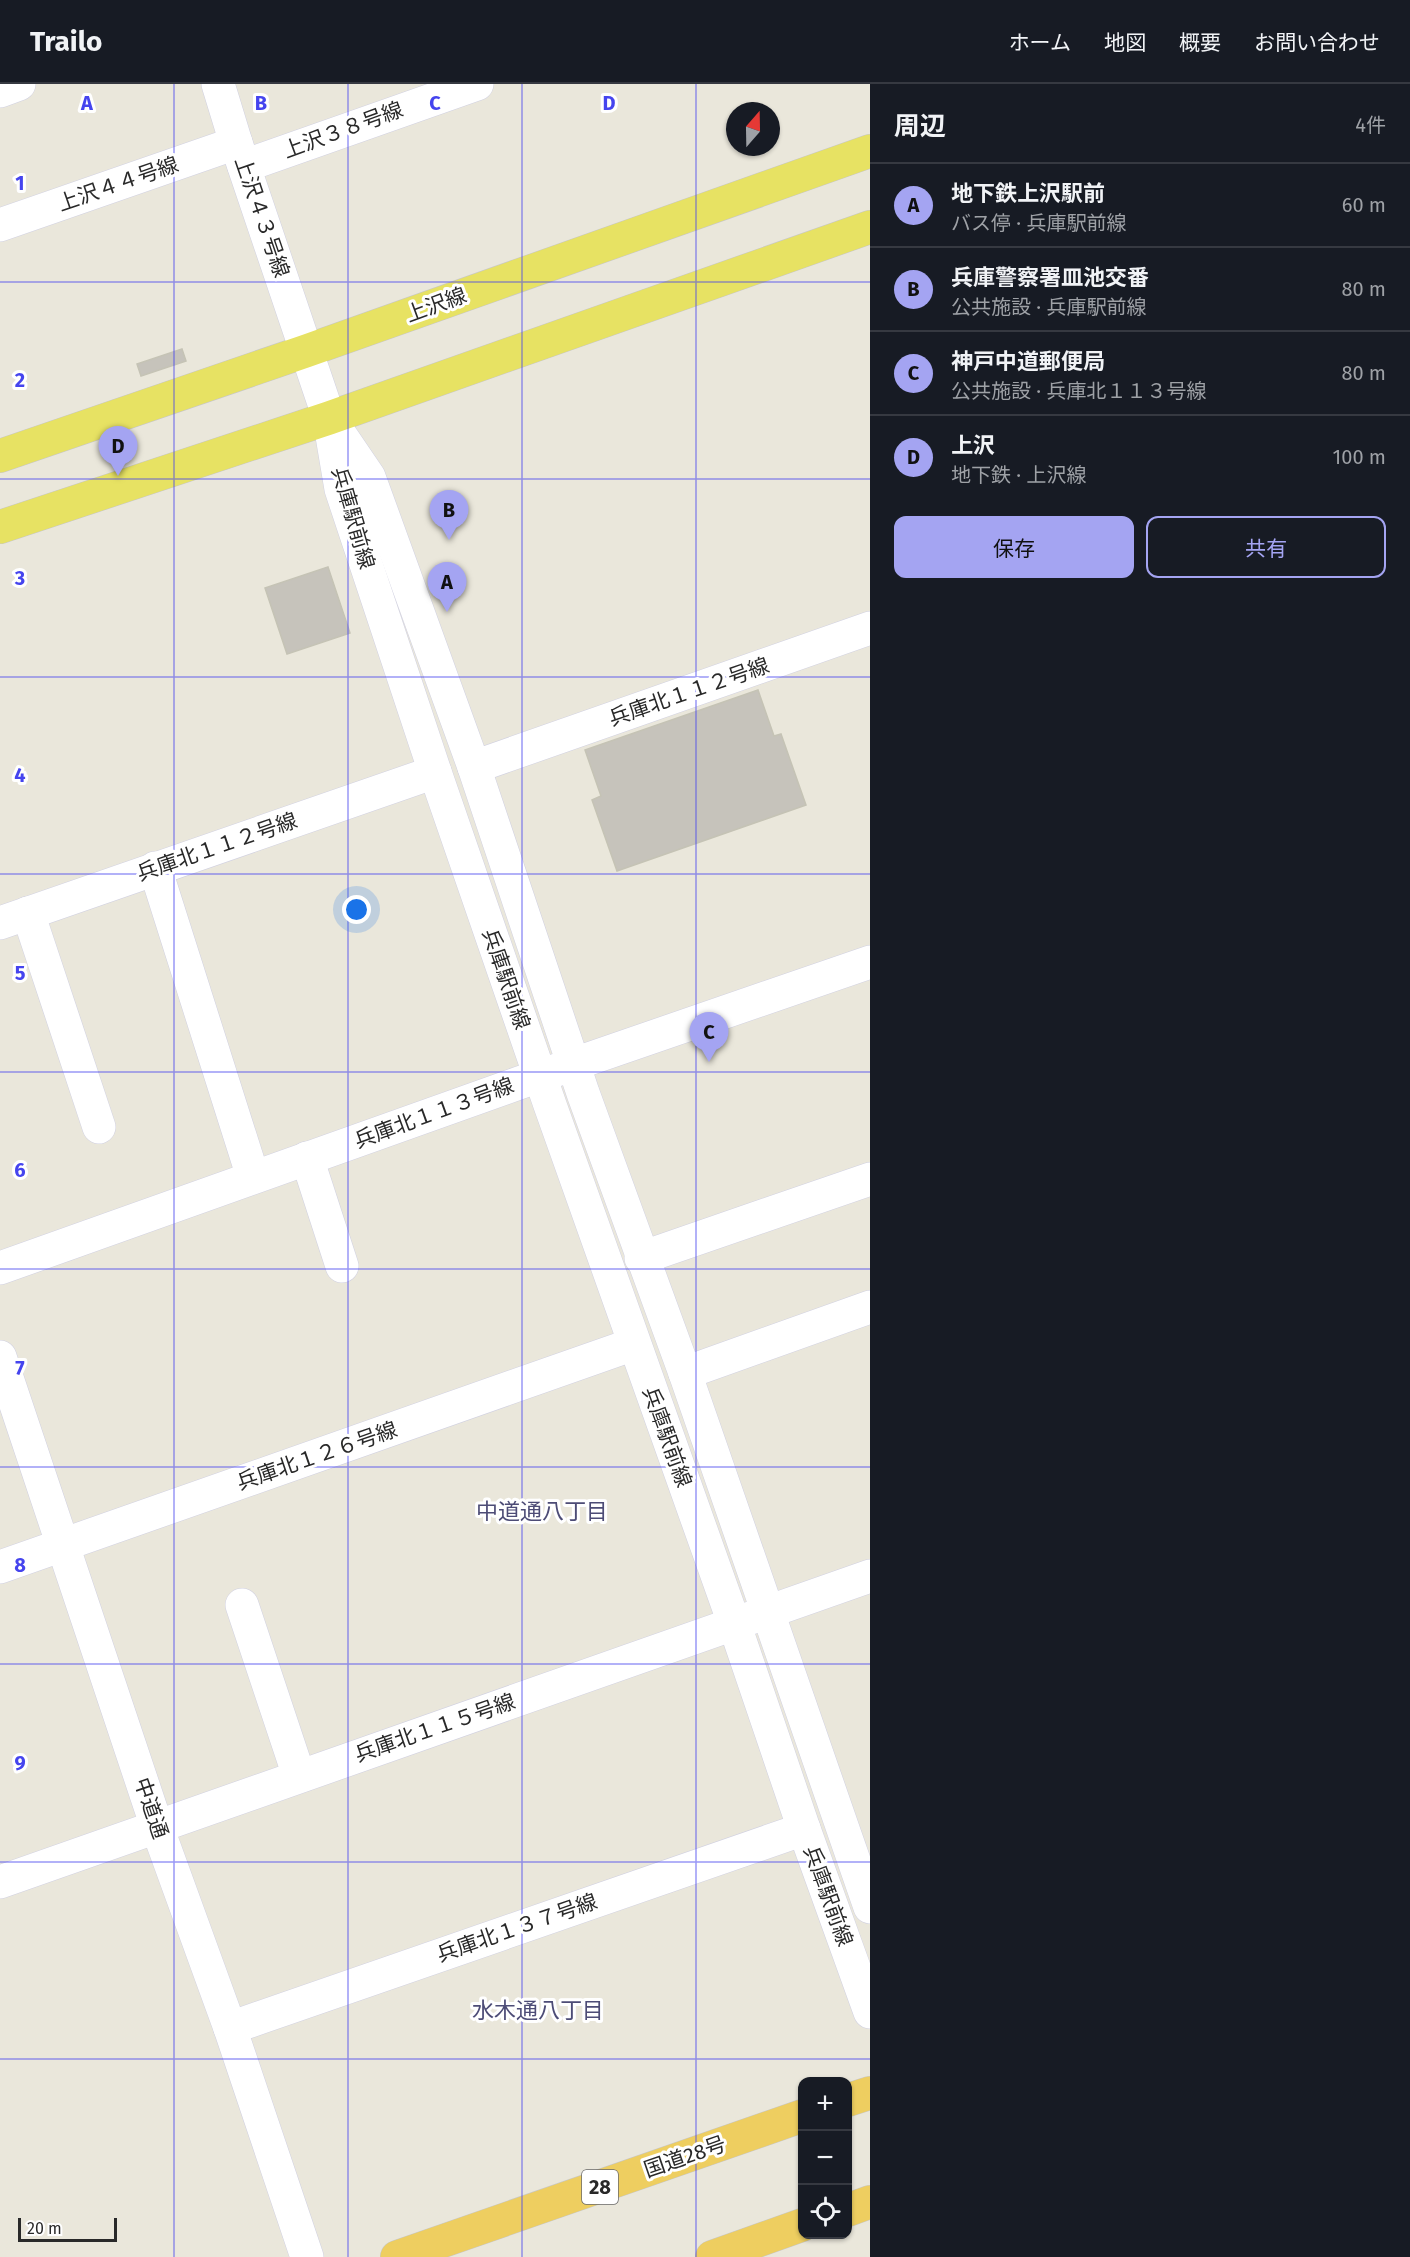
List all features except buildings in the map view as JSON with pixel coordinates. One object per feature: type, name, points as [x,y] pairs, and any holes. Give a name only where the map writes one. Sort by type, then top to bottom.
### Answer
[{"type":"highway","points":[[852,2099],[870,2092]]},
{"type":"highway","name":"国道28号","points":[[397,2257],[798,2117]]},
{"type":"highway","points":[[852,2209],[870,2202]]},
{"type":"highway","points":[[712,2257],[763,2249],[798,2227]]},
{"type":"main road","name":"上沢線","points":[[0,456],[306,351],[870,151]]},
{"type":"main road","points":[[0,527],[329,418],[870,227]]},
{"type":"street","points":[[0,91],[19,84]]},
{"type":"street","name":"上沢４３号線","points":[[218,84],[329,418]]},
{"type":"street","name":"上沢３８号線","points":[[240,154],[427,92],[477,84]]},
{"type":"street","name":"上沢４４号線","points":[[0,225],[240,154]]},
{"type":"street","name":"兵庫駅前線","points":[[329,418],[369,477],[474,767],[573,1064],[641,1258],[685,1373],[870,1907]]},
{"type":"street","name":"兵庫駅前線","points":[[329,418],[341,489],[435,772],[870,2013]]},
{"type":"street","name":"兵庫北１１２号線","points":[[474,767],[870,628]]},
{"type":"street","name":"兵庫北１１２号線","points":[[14,918],[435,772]]},
{"type":"street","points":[[155,868],[252,1177]]},
{"type":"street","points":[[14,918],[99,1127]]},
{"type":"street","name":"兵庫北１１３号線","points":[[0,1268],[573,1064],[870,962]]},
{"type":"street","points":[[306,1158],[342,1266]]},
{"type":"street","points":[[641,1258],[870,1179]]},
{"type":"street","points":[[685,1373],[870,1307]]},
{"type":"street","name":"兵庫北１２６号線","points":[[0,1567],[634,1344]]},
{"type":"street","name":"中道通","points":[[0,1357],[158,1827],[230,2028],[307,2257]]},
{"type":"street","name":"兵庫北１１５号線","points":[[0,1882],[870,1576]]},
{"type":"street","points":[[242,1605],[299,1776]]},
{"type":"street","name":"兵庫北１３７号線","points":[[230,2028],[804,1829]]},
{"type":"place","name":"上沢","points":[[118,476]]},
{"type":"place","name":"兵庫警察署皿池交番","points":[[449,540]]},
{"type":"place","name":"地下鉄上沢駅前","points":[[447,612]]},
{"type":"place","name":"神戸中道郵便局","points":[[709,1062]]},
{"type":"district","name":"中道通八丁目","points":[[542,1511]]},
{"type":"district","name":"水木通八丁目","points":[[538,2010]]}]
